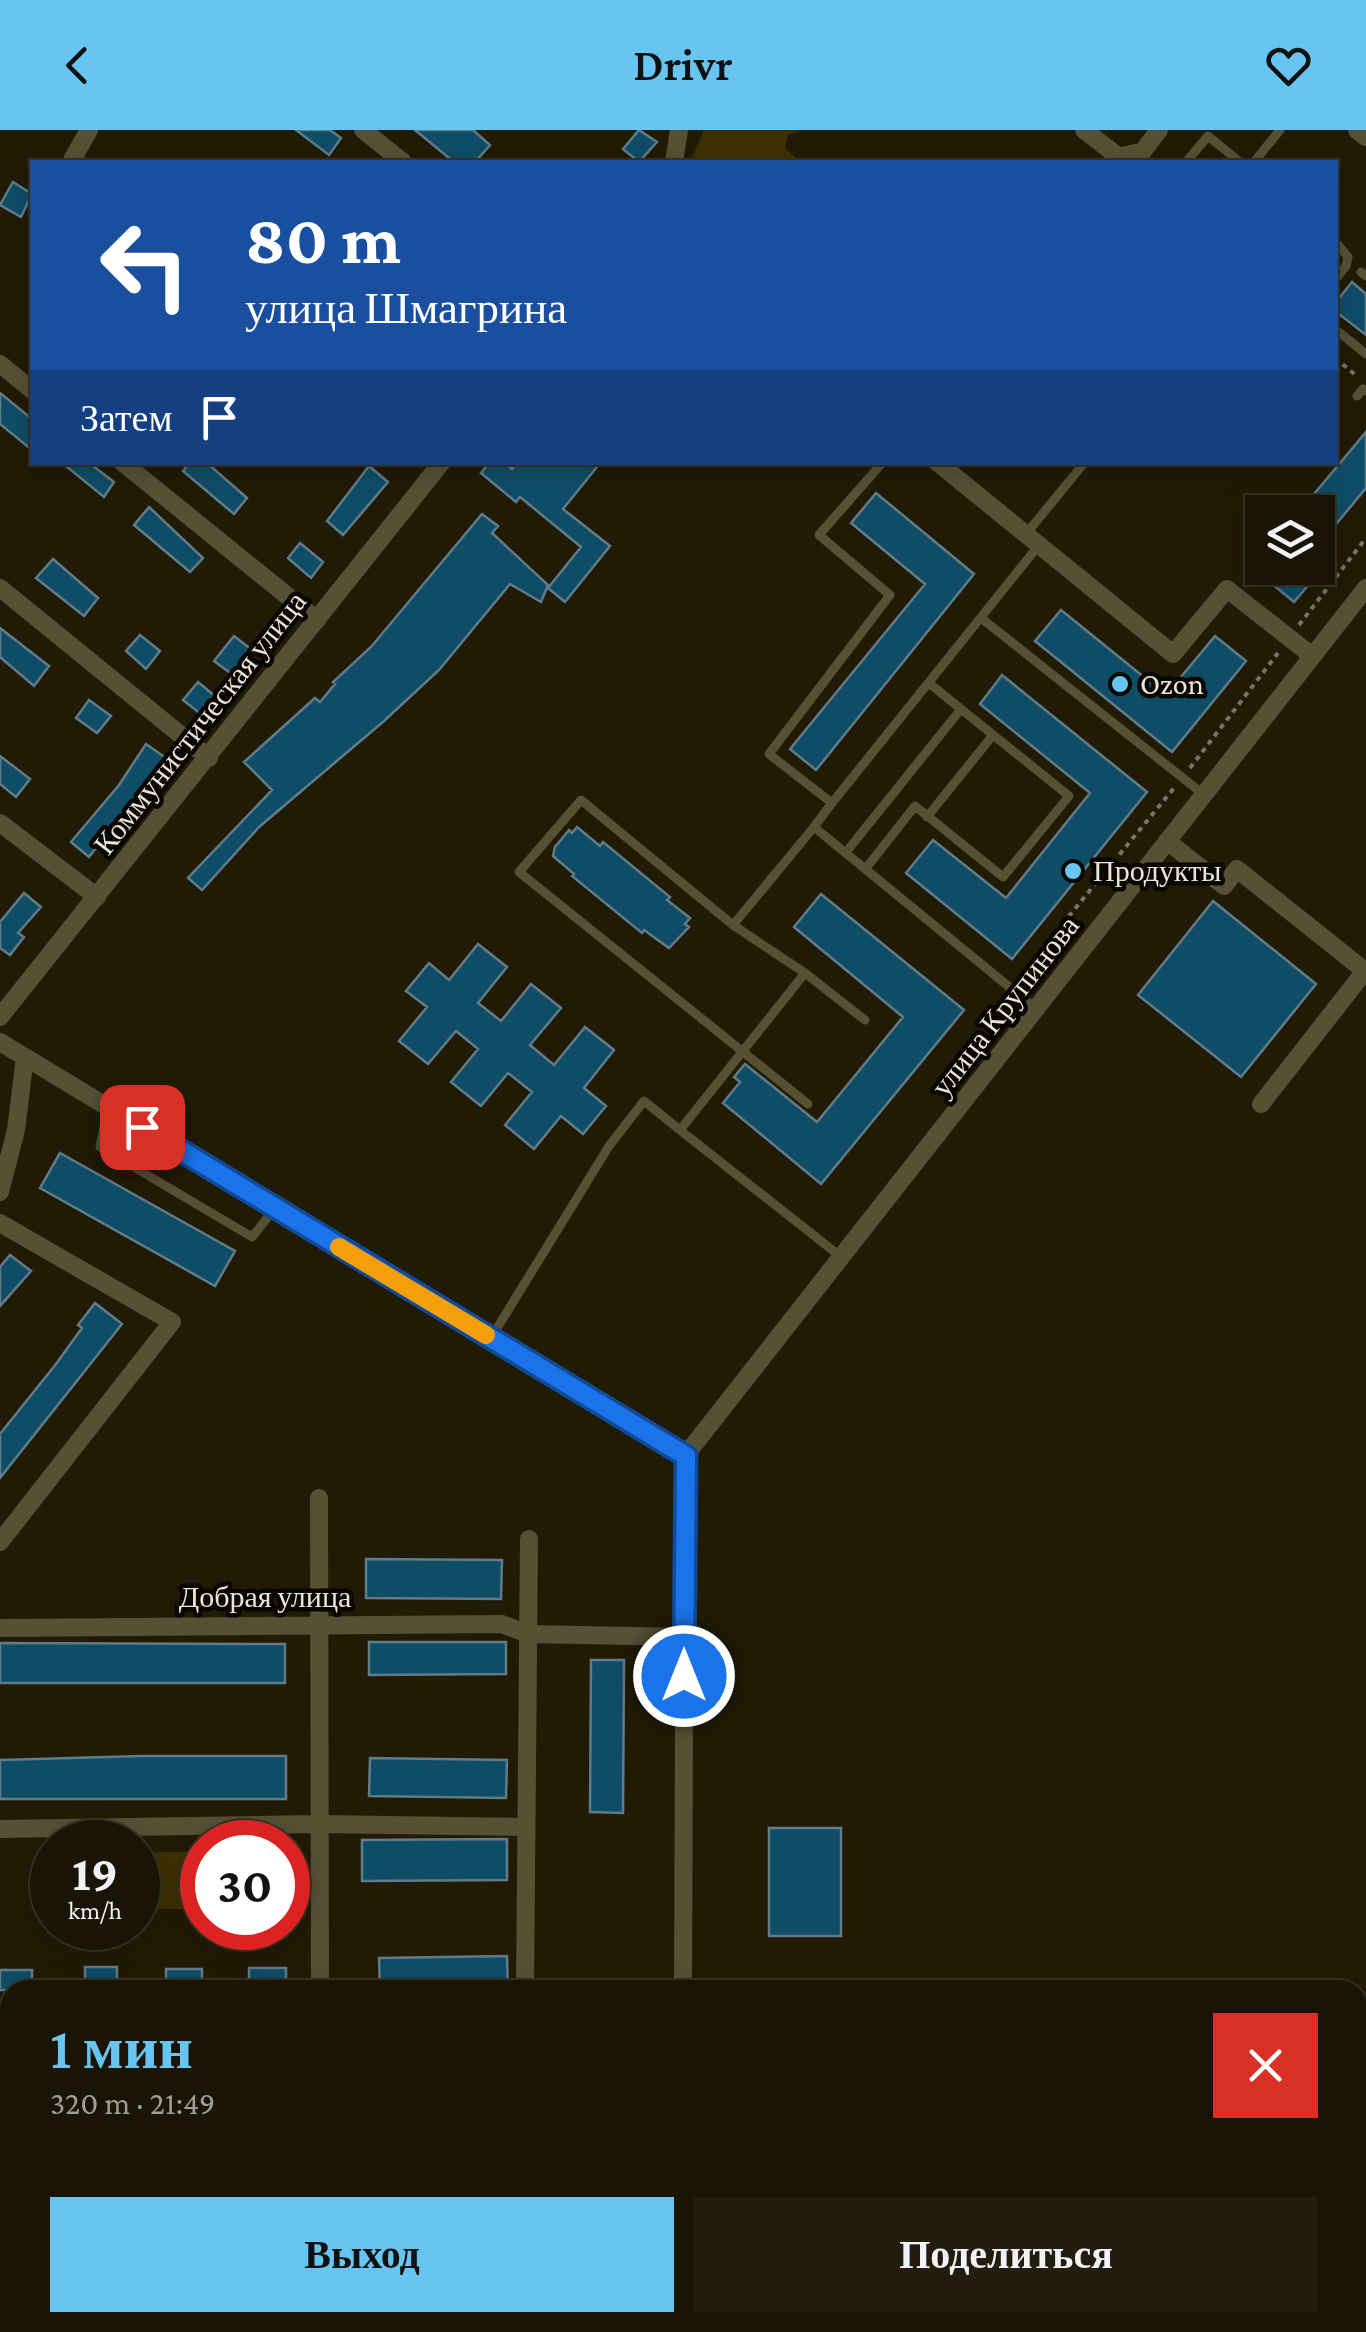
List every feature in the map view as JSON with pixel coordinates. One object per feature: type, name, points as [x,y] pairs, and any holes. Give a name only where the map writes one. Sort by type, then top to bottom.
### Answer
[{"type":"street","points":[[76,160],[90,130]]},
{"type":"street","points":[[363,130],[400,160]]},
{"type":"street","points":[[674,160],[679,130]]},
{"type":"street","points":[[1084,130],[1119,158],[1143,150],[1160,130]]},
{"type":"street","points":[[1358,130],[1366,136]]},
{"type":"street","points":[[0,364],[30,388]]},
{"type":"street","points":[[126,465],[317,620]]},
{"type":"street","name":"Коммунистическая улица","points":[[0,1017],[209,758],[437,465]]},
{"type":"street","points":[[941,465],[1173,654],[1227,589],[1311,655]]},
{"type":"street","points":[[0,588],[209,758]]},
{"type":"street","name":"улица Крупинова","points":[[686,1456],[1366,588]]},
{"type":"street","points":[[0,823],[97,897]]},
{"type":"street","points":[[1167,841],[1224,886],[1237,870],[1365,970],[1261,1104]]},
{"type":"street","points":[[0,1042],[686,1456],[683,1980]]},
{"type":"street","points":[[0,1192],[16,1130],[25,1057]]},
{"type":"street","points":[[0,1223],[172,1322],[0,1542]]},
{"type":"street","points":[[319,1498],[320,1980]]},
{"type":"street","points":[[525,1980],[529,1540]]},
{"type":"street","name":"Добрая улица","points":[[0,1628],[502,1624],[528,1634],[685,1637]]},
{"type":"street","points":[[0,1829],[318,1824],[526,1827]]},
{"type":"lane","points":[[1256,160],[1280,130]]},
{"type":"lane","points":[[1188,160],[1208,136],[1238,160]]},
{"type":"lane","points":[[1338,245],[1348,257],[1338,276]]},
{"type":"lane","points":[[1338,331],[1366,354]]},
{"type":"lane","points":[[832,804],[769,754],[890,594],[818,535],[881,465]]},
{"type":"lane","points":[[733,926],[981,618],[1084,465]]},
{"type":"lane","points":[[981,618],[1203,794]]},
{"type":"lane","points":[[867,867],[916,806],[1003,877],[1069,796],[930,684]]},
{"type":"lane","points":[[847,851],[962,709]]},
{"type":"lane","points":[[927,817],[993,735]]},
{"type":"lane","points":[[808,1104],[518,872],[580,800],[733,926],[865,1020]]},
{"type":"lane","points":[[814,827],[1037,1010]]},
{"type":"lane","points":[[680,1130],[804,973]]},
{"type":"lane","points":[[490,1338],[609,1146],[644,1101],[842,1258]]},
{"type":"lane","points":[[108,1107],[100,1147],[252,1237],[275,1208]]},
{"type":"path","points":[[1338,360],[1366,383]]},
{"type":"path","points":[[1037,955],[1182,778],[1366,538]]},
{"type":"shaded area","points":[[704,130],[802,130],[788,135],[785,148],[799,160],[691,160]]},
{"type":"shaded area","points":[[160,1852],[180,1852],[180,1909],[160,1909]]},
{"type":"building","points":[[296,130],[330,130],[341,138],[329,155]]},
{"type":"building","points":[[415,130],[473,130],[490,145],[477,160],[452,160]]},
{"type":"building","points":[[639,130],[657,142],[641,160],[623,149]]},
{"type":"building","points":[[13,182],[30,193],[21,217],[0,205]]},
{"type":"building","points":[[1352,282],[1366,294],[1366,335],[1338,313],[1338,299]]},
{"type":"building","points":[[0,393],[30,417],[30,448],[0,424]]},
{"type":"building","points":[[1366,432],[1366,488],[1335,525],[1335,495],[1313,495]]},
{"type":"building","points":[[65,465],[92,465],[114,482],[104,497]]},
{"type":"building","points":[[188,465],[209,465],[247,498],[234,514],[183,471]]},
{"type":"building","points":[[488,465],[507,465],[512,469],[515,465],[599,465],[563,509],[610,546],[565,602],[548,588],[581,547],[520,497],[516,502],[481,473]]},
{"type":"building","points":[[369,466],[388,482],[343,535],[327,521]]},
{"type":"building","points":[[876,493],[974,574],[816,770],[790,749],[925,584],[851,523]]},
{"type":"building","points":[[149,507],[203,558],[190,572],[134,525]]},
{"type":"building","points":[[482,514],[498,526],[492,533],[548,585],[541,602],[510,584],[439,670],[259,827],[202,890],[188,878],[272,790],[244,762],[315,698],[320,702],[333,682],[371,647]]},
{"type":"building","points":[[300,543],[323,562],[311,578],[288,558]]},
{"type":"building","points":[[53,559],[98,598],[84,616],[36,578]]},
{"type":"building","points":[[1274,585],[1308,585],[1294,602]]},
{"type":"building","points":[[1061,610],[1166,695],[1215,636],[1246,661],[1172,752],[1035,641]]},
{"type":"building","points":[[0,628],[49,666],[34,686],[0,657]]},
{"type":"building","points":[[140,635],[160,651],[146,669],[126,651]]},
{"type":"building","points":[[234,636],[252,650],[233,675],[214,661]]},
{"type":"building","points":[[1002,675],[1147,792],[1012,959],[906,873],[933,840],[1006,898],[1090,793],[980,704]]},
{"type":"building","points":[[198,682],[216,697],[202,715],[183,700]]},
{"type":"building","points":[[89,700],[111,716],[97,733],[76,718]]},
{"type":"building","points":[[146,744],[166,758],[89,857],[71,842],[119,785]]},
{"type":"building","points":[[0,756],[30,779],[16,797],[0,784]]},
{"type":"building","points":[[577,827],[600,846],[603,842],[690,918],[685,924],[689,927],[669,948],[644,930],[642,933],[553,856],[555,847],[569,830],[572,833]]},
{"type":"building","points":[[24,893],[41,907],[18,933],[24,937],[10,955],[0,948],[0,922]]},
{"type":"building","points":[[821,894],[964,1010],[821,1184],[723,1103],[740,1082],[734,1077],[745,1064],[817,1122],[903,1017],[794,927]]},
{"type":"building","points":[[1213,901],[1316,984],[1241,1077],[1138,995]]},
{"type":"building","points":[[478,944],[507,967],[478,1003],[501,1021],[531,984],[561,1008],[530,1045],[554,1065],[585,1027],[614,1050],[584,1088],[606,1106],[583,1134],[561,1116],[534,1149],[505,1125],[532,1092],[508,1073],[481,1106],[451,1082],[478,1049],[456,1031],[428,1064],[399,1041],[427,1007],[406,991],[429,963],[449,980]]},
{"type":"building","points":[[60,1153],[235,1251],[215,1286],[40,1188]]},
{"type":"building","points":[[10,1255],[31,1271],[0,1306],[0,1267]]},
{"type":"building","points":[[95,1303],[122,1324],[0,1478],[0,1434],[56,1364]]},
{"type":"building","points":[[366,1559],[502,1560],[501,1599],[366,1598]]},
{"type":"building","points":[[369,1642],[506,1642],[506,1674],[369,1675]]},
{"type":"building","points":[[0,1643],[285,1644],[285,1683],[0,1683]]},
{"type":"building","points":[[591,1660],[624,1660],[623,1813],[590,1812]]},
{"type":"building","points":[[286,1756],[286,1799],[0,1799],[0,1760]]},
{"type":"building","points":[[370,1758],[507,1760],[506,1798],[369,1796]]},
{"type":"building","points":[[769,1828],[841,1828],[841,1936],[769,1936]]},
{"type":"building","points":[[507,1839],[507,1880],[362,1881],[362,1840]]},
{"type":"building","points":[[507,1956],[508,1980],[380,1980],[379,1958]]},
{"type":"building","points":[[85,1967],[117,1967],[117,1980],[85,1980]]},
{"type":"building","points":[[249,1968],[286,1968],[286,1980],[249,1980]]},
{"type":"building","points":[[166,1969],[202,1969],[202,1980],[166,1980]]},
{"type":"building","points":[[0,1970],[32,1970],[32,1980],[0,1980]]},
{"type":"slow traffic","points":[[339,1247],[486,1335]]},
{"type":"place","name":"Ozon","points":[[1120,684]]},
{"type":"place","name":"Продукты","points":[[1073,871]]},
{"type":"route","points":[[142,1127],[686,1456],[684,1676]]}]
